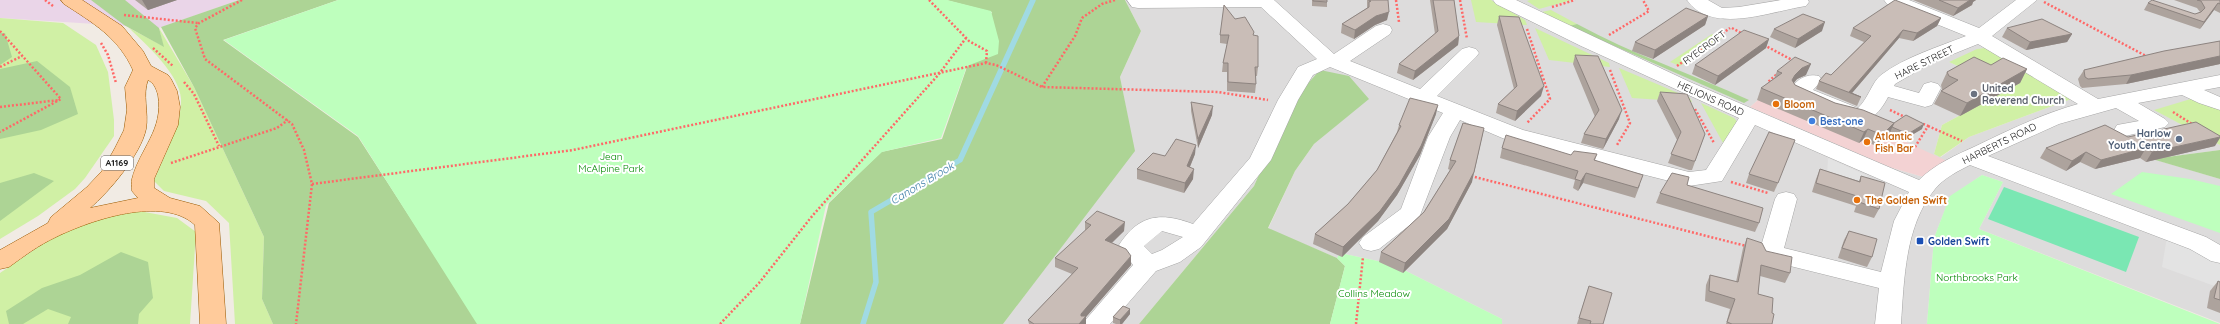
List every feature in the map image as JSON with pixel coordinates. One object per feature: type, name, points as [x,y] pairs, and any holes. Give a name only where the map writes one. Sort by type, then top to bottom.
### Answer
[{"type":"main road","points":[[63,3],[115,30],[136,55],[143,70]]},
{"type":"main road","name":"A1169","points":[[47,232],[95,192],[111,174],[135,130],[137,110],[135,87],[143,70],[161,79],[167,91],[170,107],[167,125],[143,179],[143,192],[163,204]]},
{"type":"main road","points":[[0,261],[47,232],[86,217],[115,210],[163,204],[191,210],[207,223],[213,324]]},
{"type":"street","points":[[1136,0],[1138,3],[1264,1],[1332,61],[1515,135],[1689,179],[1718,168],[1750,116]]},
{"type":"street","points":[[1696,0],[1718,14],[1740,13],[1800,2]]},
{"type":"street","points":[[1893,0],[1980,36],[2095,106]]},
{"type":"street","name":"HARE STREET","points":[[1873,102],[1887,80],[1924,59],[1980,36],[2028,0]]},
{"type":"street","name":"HELIONS ROAD","points":[[1511,3],[1603,43],[1683,86],[1750,116],[1842,165],[1923,190]]},
{"type":"street","points":[[1095,324],[1147,265],[1171,256],[1193,241],[1200,230],[1260,160],[1287,102],[1305,71],[1332,61],[1383,30]]},
{"type":"street","points":[[1423,98],[1469,53]]},
{"type":"street","points":[[1812,80],[1798,91],[1852,114],[1873,102],[1925,101],[1931,88]]},
{"type":"street","name":"HARBERTS ROAD","points":[[1888,324],[1892,283],[1898,246],[1907,219],[1923,190],[1935,178],[1969,157],[2038,124],[2095,106],[2220,81]]},
{"type":"street","points":[[2186,88],[2206,99],[2220,104]]},
{"type":"street","points":[[2120,101],[2158,123],[2125,130]]},
{"type":"street","points":[[1371,243],[1411,213],[1439,137],[1455,111]]},
{"type":"street","points":[[1969,157],[2198,243],[2220,255]]},
{"type":"street","points":[[1786,199],[1771,253],[1892,283]]},
{"type":"street","points":[[1147,265],[1131,245],[1145,230],[1156,223],[1171,224],[1200,230]]},
{"type":"path","points":[[46,0],[63,3]]},
{"type":"path","points":[[242,0],[199,23],[195,28],[206,59],[288,120],[292,124],[304,150],[312,184],[296,324]]},
{"type":"path","points":[[929,0],[966,38],[987,50],[986,63]]},
{"type":"path","points":[[1042,87],[1075,36],[1082,18],[1102,4],[1115,0]]},
{"type":"path","points":[[1460,0],[1469,53]]},
{"type":"path","points":[[1549,8],[1575,0]]},
{"type":"path","points":[[1609,160],[1630,123],[1603,43],[1649,11],[1643,0]]},
{"type":"path","points":[[2040,0],[2152,60]]},
{"type":"path","points":[[1511,3],[1550,99],[1515,135]]},
{"type":"path","points":[[122,15],[199,23]]},
{"type":"path","name":"RYECROFT","points":[[1723,24],[1744,35]]},
{"type":"path","name":"RYECROFT","points":[[1677,66],[1730,27]]},
{"type":"path","points":[[0,32],[61,99]]},
{"type":"path","points":[[720,324],[759,283],[813,215],[939,74],[966,38]]},
{"type":"path","points":[[99,42],[108,55],[116,85]]},
{"type":"path","points":[[1759,42],[1794,61],[1789,65]]},
{"type":"path","points":[[0,67],[22,56]]},
{"type":"path","points":[[312,184],[573,150],[986,63],[996,65],[1042,87],[1095,87],[1218,92],[1287,102]]},
{"type":"path","points":[[1768,89],[1773,84],[1768,82],[1778,73]]},
{"type":"path","points":[[1683,86],[1718,168],[1786,199]]},
{"type":"path","points":[[2148,96],[2197,127]]},
{"type":"path","points":[[0,107],[61,99]]},
{"type":"path","points":[[0,132],[61,99]]},
{"type":"path","points":[[1873,102],[1955,138]]},
{"type":"path","points":[[167,164],[277,128],[288,120]]},
{"type":"path","points":[[1915,148],[1928,126]]},
{"type":"path","points":[[1467,176],[1771,253]]},
{"type":"path","points":[[1356,324],[1363,252],[1371,243]]},
{"type":"shaded area","points":[[0,0],[239,0],[159,28],[0,18]]},
{"type":"shaded area","points":[[1125,0],[2220,0],[2220,108],[2155,110],[2220,145],[2220,150],[2153,159],[2220,179],[2220,323],[1979,229],[2003,182],[1982,175],[1950,197],[1934,238],[1927,324],[1502,324],[1502,319],[1392,264],[1340,253],[1337,258],[1268,229],[1295,171],[1314,144],[1368,99],[1291,102],[1254,186],[1139,324],[1003,324],[1134,151],[1120,77],[1141,31]],"holes":[[[1949,62],[2074,98],[1969,137],[1941,157],[1934,154],[1942,125],[2020,83],[1984,78]],[[1774,86],[1927,178],[1889,167],[1750,107]]]},
{"type":"shaded area","points":[[1774,86],[1876,128],[1947,161],[1927,178],[1889,167],[1750,107]]},
{"type":"shaded area","points":[[1828,158],[1868,176],[1864,186],[1827,178]]},
{"type":"shaded area","points":[[2167,237],[2220,258],[2220,288],[2162,267]]},
{"type":"green space","points":[[91,0],[125,0],[159,28],[164,47],[124,25]]},
{"type":"green space","points":[[239,0],[338,0],[223,40],[358,137],[479,324],[273,324],[262,299],[264,237],[194,87],[161,27]]},
{"type":"green space","name":"Jean McAlpine Park","points":[[338,0],[947,0],[991,11],[999,41],[998,54],[967,66],[941,138],[882,152],[826,205],[800,324],[477,324],[358,136],[224,40]]},
{"type":"green space","points":[[946,0],[1125,0],[1141,31],[1120,77],[1135,151],[1003,324],[800,324],[829,203],[881,152],[942,139],[967,67],[992,12]]},
{"type":"green space","points":[[1471,0],[1491,0],[1525,20],[1527,25],[1476,22]]},
{"type":"green space","points":[[1572,0],[1539,9],[1527,1]]},
{"type":"green space","points":[[1551,10],[1577,24],[1569,26],[1542,12]]},
{"type":"green space","points":[[0,18],[63,23],[96,45],[108,72],[114,120],[114,136],[85,178],[75,189],[38,216],[0,239]]},
{"type":"green space","points":[[1577,24],[1619,45],[1749,100],[1744,103],[1569,26]]},
{"type":"green space","points":[[129,28],[163,46],[159,28],[194,87],[264,237],[262,299],[273,324],[235,324],[229,223],[206,201],[164,191],[154,181],[175,130],[181,99],[175,80],[169,70],[153,51]]},
{"type":"green space","points":[[1535,28],[1609,63],[1610,67],[1549,60]]},
{"type":"green space","points":[[0,33],[5,33],[12,57],[0,65]]},
{"type":"green space","points":[[1712,34],[1722,38],[1680,66],[1670,62]]},
{"type":"green space","points":[[1985,48],[2074,98],[1969,137],[1940,157],[1934,154],[1942,125],[2020,83],[1984,78],[1949,62],[1977,49]]},
{"type":"green space","points":[[37,61],[70,87],[78,114],[41,130],[0,139],[0,69]]},
{"type":"green space","points":[[1619,68],[1690,98],[1692,102],[1632,98]]},
{"type":"green space","points":[[1320,70],[1349,76],[1369,99],[1314,144],[1295,171],[1268,228],[1337,258],[1345,266],[1330,324],[1139,324],[1254,186],[1291,102]]},
{"type":"green space","points":[[2194,98],[2220,108],[2220,145],[2154,110]]},
{"type":"green space","points":[[1701,103],[1734,118],[1740,125],[1723,143]]},
{"type":"green space","points":[[2220,150],[2220,179],[2152,159]]},
{"type":"green space","points":[[2142,172],[2190,179],[2220,186],[2220,233],[2111,194]]},
{"type":"green space","points":[[34,173],[54,181],[0,221],[0,183]]},
{"type":"green space","name":"Northbrooks Park","points":[[1982,175],[2003,182],[1979,229],[2220,324],[1927,324],[1934,238],[1950,196]]},
{"type":"green space","points":[[2004,187],[2139,237],[2126,272],[1988,219]]},
{"type":"green space","points":[[139,211],[177,218],[196,232],[190,324],[0,324],[0,273],[59,233],[98,219]]},
{"type":"green space","points":[[121,252],[148,262],[153,298],[139,314],[138,324],[68,324],[71,317],[48,309],[23,324],[9,324],[6,311],[42,288],[80,275]]},
{"type":"green space","name":"Collins Meadow","points":[[1340,253],[1392,264],[1502,319],[1502,324],[1330,324],[1345,266],[1337,258]]},
{"type":"building","points":[[1327,0],[1327,2],[1313,1]]},
{"type":"building","points":[[1369,0],[1388,0],[1389,12],[1376,16],[1355,30],[1342,24],[1369,7],[1369,2],[1371,1]]},
{"type":"building","points":[[1433,0],[1454,0],[1459,36],[1415,71],[1399,64],[1438,31]]},
{"type":"building","points":[[1895,0],[1941,18],[1917,33],[1903,30],[1849,92],[1861,97],[1819,81],[1826,73],[1831,75],[1871,36],[1853,28]]},
{"type":"building","points":[[1939,0],[1970,0],[1958,8]]},
{"type":"building","points":[[2152,0],[2195,14],[2201,12],[2205,8],[2201,1],[2197,0],[2220,0],[2220,4],[2218,3],[2204,22],[2148,3]]},
{"type":"building","points":[[1224,5],[1235,19],[1245,17],[1254,32],[1253,35],[1258,36],[1258,67],[1255,67],[1256,84],[1228,82],[1228,63],[1223,63],[1229,35],[1220,35]]},
{"type":"building","points":[[1686,8],[1708,16],[1655,50],[1635,42]]},
{"type":"building","points":[[1803,14],[1825,22],[1798,39],[1774,29]]},
{"type":"building","points":[[1499,16],[1519,17],[1544,86],[1517,111],[1498,104],[1517,86]]},
{"type":"building","points":[[2042,19],[2072,34],[2030,42],[2007,28]]},
{"type":"building","points":[[1744,30],[1769,39],[1718,76],[1695,65]]},
{"type":"building","points":[[2220,41],[2220,56],[2131,75],[2088,79],[2085,77],[2084,70],[2164,51]]},
{"type":"building","points":[[1575,55],[1598,56],[1622,110],[1606,139],[1584,134],[1599,110]]},
{"type":"building","points":[[1795,57],[1811,64],[1802,68],[1795,75],[1792,80],[1795,85],[1835,103],[1863,110],[1894,123],[1882,135],[1868,129],[1864,132],[1761,88],[1782,73],[1777,71]]},
{"type":"building","points":[[1974,57],[1991,65],[2003,58],[2027,69],[1967,103],[1941,91],[1958,80],[1949,76],[1947,72]]},
{"type":"building","points":[[1660,92],[1687,94],[1705,134],[1695,161],[1671,154],[1681,132]]},
{"type":"building","points":[[1410,98],[1438,105],[1421,146],[1399,185],[1380,211],[1343,247],[1315,234],[1348,204],[1377,170],[1401,126],[1399,125]]},
{"type":"building","points":[[1191,102],[1213,106],[1198,139]]},
{"type":"building","points":[[1906,115],[1924,124],[1908,134],[1892,127],[1894,123]]},
{"type":"building","points":[[2196,122],[2220,137],[2152,152],[2146,148],[2101,160],[2086,152],[2072,161],[2046,148],[2105,125],[2128,137]]},
{"type":"building","points":[[1463,123],[1484,128],[1474,172],[1449,219],[1405,263],[1381,252],[1424,212],[1456,161],[1450,160]]},
{"type":"building","points":[[1769,132],[1795,140],[1778,183],[1749,174]]},
{"type":"building","points":[[1506,135],[1571,155],[1574,151],[1597,154],[1594,160],[1643,175],[1638,188],[1586,173],[1581,181],[1575,179],[1578,171],[1502,148]]},
{"type":"building","points":[[1176,139],[1196,145],[1187,166],[1194,169],[1185,183],[1137,169],[1153,153],[1165,156]]},
{"type":"building","points":[[1820,169],[1860,182],[1861,176],[1885,183],[1879,209],[1859,202],[1860,197],[1816,183]]},
{"type":"building","points":[[1672,173],[1689,177],[1687,185],[1763,208],[1759,223],[1660,193]]},
{"type":"building","points":[[1097,211],[1125,222],[1105,240],[1126,249],[1131,256],[1081,314],[1081,316],[1086,316],[1079,324],[1034,324],[1028,320],[1078,268],[1055,258],[1091,225],[1085,222]]},
{"type":"building","points":[[1849,231],[1877,239],[1872,257],[1842,248]]},
{"type":"building","points":[[1747,238],[1762,243],[1766,251],[1792,257],[1790,273],[1761,265],[1758,294],[1773,298],[1772,313],[1774,314],[1772,324],[1732,324],[1727,322],[1735,299],[1709,291],[1710,275],[1738,282]]},
{"type":"building","points":[[2218,281],[2220,282],[2220,300],[2214,298]]},
{"type":"building","points":[[1589,286],[1612,293],[1603,324],[1590,324],[1591,321],[1579,318]]},
{"type":"building","points":[[1123,306],[1130,309],[1120,320],[1113,317]]},
{"type":"waterway","name":"Canons Brook","points":[[863,324],[876,282],[871,212],[960,160],[1033,0]]},
{"type":"place","name":"United Reverend Church","points":[[1974,94]]},
{"type":"place","name":"Bloom","points":[[1776,104]]},
{"type":"place","name":"Best-one","points":[[1812,121]]},
{"type":"place","name":"Harlow Youth Centre","points":[[2179,139]]},
{"type":"place","name":"Atlantic Fish Bar","points":[[1867,142]]},
{"type":"place","name":"The Golden Swift","points":[[1857,200]]},
{"type":"place","name":"Golden Swift","points":[[1920,241]]}]
